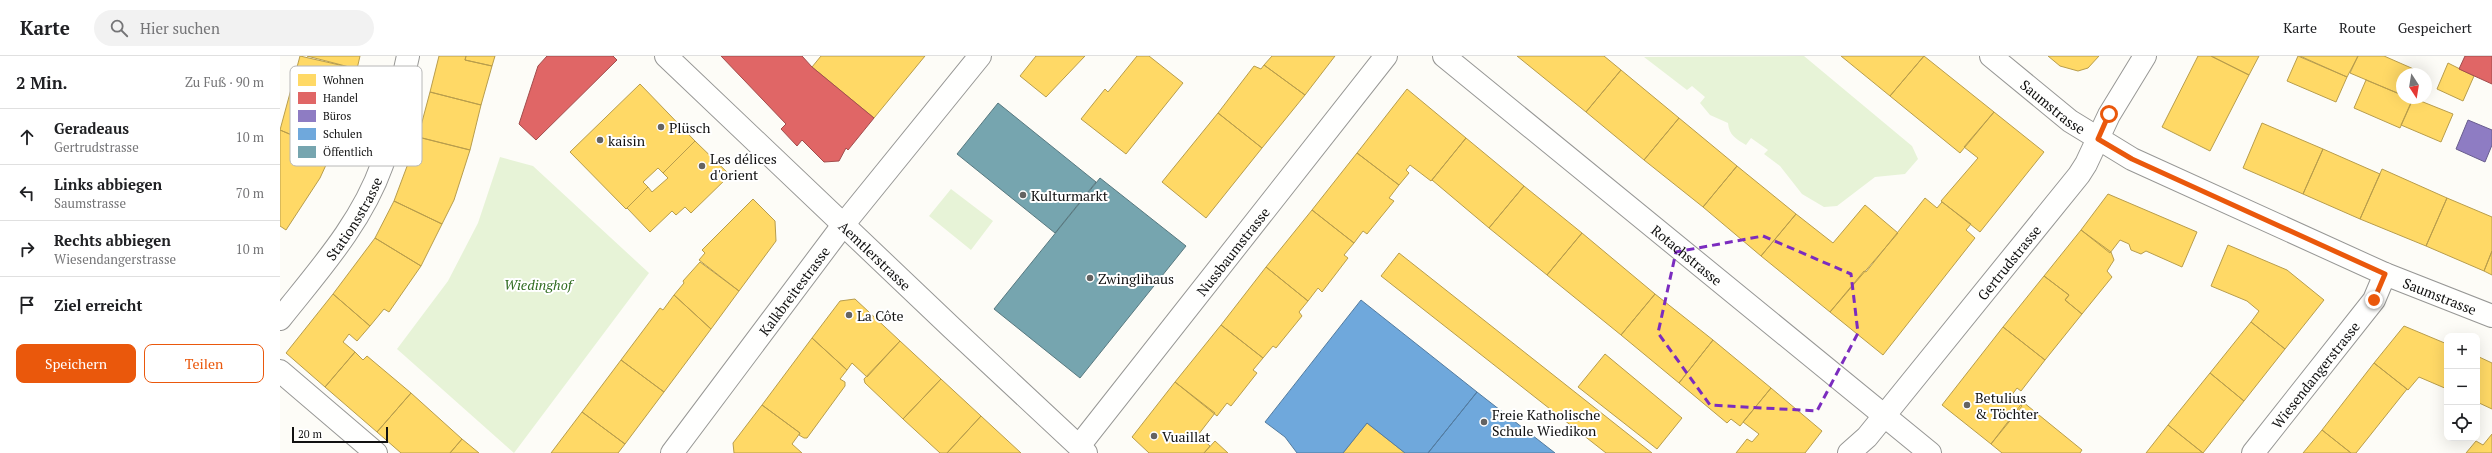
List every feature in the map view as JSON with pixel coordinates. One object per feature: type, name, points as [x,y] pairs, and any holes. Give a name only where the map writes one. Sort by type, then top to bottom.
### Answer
[{"type":"street","name":"Stationsstrasse","points":[[406,66],[408,56]]},
{"type":"street","name":"Aemtlerstrasse","points":[[666,56],[843,225],[1083,450]]},
{"type":"street","name":"Kalkbreitestrasse","points":[[672,453],[843,225],[980,56]]},
{"type":"street","name":"Nussbaumstrasse","points":[[1083,450],[1386,56]]},
{"type":"street","name":"Rotachstrasse","points":[[1444,56],[1930,453]]},
{"type":"street","name":"Saumstrasse","points":[[1991,56],[2070,121],[2132,159],[2385,274],[2492,316]]},
{"type":"street","name":"Gertrudstrasse","points":[[1849,453],[1867,437],[2079,174],[2098,139],[2109,114],[2145,56]]},
{"type":"street","name":"Stationsstrasse","points":[[280,319],[332,253],[363,207],[383,166]]},
{"type":"street","name":"Wiesendangerstrasse","points":[[2253,453],[2374,300],[2385,274]]},
{"type":"street","points":[[280,370],[376,453]]},
{"type":"highlighted area","points":[[1763,236],[1851,274],[1858,333],[1817,411],[1710,405],[1658,333],[1676,252]]},
{"type":"green space","points":[[1804,56],[1912,146],[1918,159],[1905,174],[1875,177],[1837,206],[1824,207],[1802,194],[1780,166],[1764,154],[1768,150],[1751,138],[1746,145],[1736,139],[1731,134],[1728,123],[1710,115],[1700,103],[1705,97],[1692,86],[1687,90],[1644,57]]},
{"type":"green space","name":"Wiedinghof","points":[[500,157],[533,166],[649,273],[514,453],[397,349],[448,281],[478,223]]},
{"type":"green space","points":[[951,189],[993,221],[971,250],[929,216]]},
{"type":"building: Wohnen","points":[[300,56],[344,66],[297,66]]},
{"type":"building: Wohnen","points":[[307,56],[360,56],[358,66],[345,66]]},
{"type":"building: Wohnen","points":[[439,56],[466,56],[465,60],[492,66],[481,105],[430,92]]},
{"type":"building: Wohnen","points":[[466,56],[495,56],[492,66],[465,60]]},
{"type":"building: Wohnen","points":[[821,56],[925,56],[874,118],[812,67]]},
{"type":"building: Wohnen","points":[[1036,56],[1085,56],[1046,97],[1020,76]]},
{"type":"building: Wohnen","points":[[1137,56],[1149,56],[1183,83],[1126,154],[1081,119],[1105,89],[1108,92]]},
{"type":"building: Wohnen","points":[[1272,56],[1335,56],[1305,95],[1264,65]]},
{"type":"building: Wohnen","points":[[1517,56],[1604,56],[1621,70],[1586,112]]},
{"type":"building: Wohnen","points":[[1841,56],[1924,56],[1890,96]]},
{"type":"building: Wohnen","points":[[1924,56],[1994,112],[1960,153],[1890,96]]},
{"type":"building: Wohnen","points":[[2048,56],[2099,56],[2088,68],[2078,71],[2060,66]]},
{"type":"building: Wohnen","points":[[2198,56],[2211,56],[2249,75],[2210,151],[2162,127]]},
{"type":"building: Wohnen","points":[[2211,56],[2259,56],[2249,75]]},
{"type":"building: Wohnen","points":[[2298,56],[2347,77],[2336,102],[2287,81]]},
{"type":"building: Wohnen","points":[[2300,56],[2358,56],[2347,77]]},
{"type":"building: Wohnen","points":[[2358,56],[2384,56],[2411,68],[2396,68],[2396,92],[2350,73]]},
{"type":"building: Wohnen","points":[[2448,63],[2474,76],[2463,101],[2437,89]]},
{"type":"building: Wohnen","points":[[1264,65],[1305,95],[1262,148],[1218,113],[1254,66],[1261,69]]},
{"type":"building: Wohnen","points":[[1621,70],[1679,118],[1644,160],[1586,112]]},
{"type":"building: Wohnen","points":[[2366,80],[2396,92],[2396,104],[2411,104],[2400,128],[2354,108]]},
{"type":"building: Wohnen","points":[[640,84],[695,141],[663,173],[658,168],[643,182],[648,187],[626,209],[570,152]]},
{"type":"building: Wohnen","points":[[1407,89],[1466,138],[1431,181],[1410,165],[1406,170],[1409,173],[1399,185],[1357,153]]},
{"type":"building: Wohnen","points":[[430,92],[481,105],[470,150],[422,138],[422,122]]},
{"type":"building: Wohnen","points":[[290,93],[290,134],[280,130]]},
{"type":"building: Wohnen","points":[[2410,104],[2428,104],[2453,114],[2441,142],[2401,125]]},
{"type":"building: Wohnen","points":[[1994,112],[2044,152],[1980,232],[1941,201],[1978,158],[1964,147]]},
{"type":"building: Wohnen","points":[[1218,113],[1262,148],[1206,218],[1162,182]]},
{"type":"building: Wohnen","points":[[1679,118],[1737,166],[1703,207],[1644,160]]},
{"type":"building: Wohnen","points":[[2262,123],[2323,149],[2303,194],[2243,168]]},
{"type":"building: Wohnen","points":[[280,130],[290,134],[290,166],[326,166],[320,178],[286,230],[280,226]]},
{"type":"building: Wohnen","points":[[422,138],[470,150],[454,200],[442,224],[394,201],[407,166],[422,166]]},
{"type":"building: Wohnen","points":[[1466,138],[1524,186],[1489,228],[1432,180]]},
{"type":"building: Wohnen","points":[[695,141],[730,175],[691,213],[685,207],[676,215],[672,211],[650,232],[627,208],[648,187],[652,192],[668,178],[663,173]]},
{"type":"building: Wohnen","points":[[2323,149],[2380,174],[2360,219],[2303,194]]},
{"type":"building: Wohnen","points":[[1357,153],[1399,185],[1389,198],[1394,201],[1367,234],[1363,231],[1354,243],[1312,210]]},
{"type":"building: Wohnen","points":[[1737,166],[1796,214],[1761,256],[1703,207]]},
{"type":"building: Wohnen","points":[[2382,169],[2447,198],[2426,246],[2360,219]]},
{"type":"building: Wohnen","points":[[1524,186],[1582,233],[1547,275],[1489,228]]},
{"type":"building: Wohnen","points":[[2108,194],[2197,232],[2182,267],[2146,251],[2141,254],[2131,250],[2129,244],[2120,240],[2110,253],[2081,230]]},
{"type":"building: Wohnen","points":[[1925,198],[1937,208],[1942,202],[1971,224],[1966,230],[1975,238],[1883,355],[1830,312],[1864,271],[1866,272]]},
{"type":"building: Wohnen","points":[[2447,198],[2492,217],[2492,251],[2484,271],[2426,246]]},
{"type":"building: Wohnen","points":[[753,199],[775,221],[776,241],[739,291],[699,260],[705,253],[702,250]]},
{"type":"building: Wohnen","points":[[394,201],[442,224],[421,266],[375,238]]},
{"type":"building: Wohnen","points":[[1865,205],[1898,233],[1830,312],[1761,256],[1796,214],[1833,243]]},
{"type":"building: Wohnen","points":[[1312,210],[1354,243],[1344,255],[1348,258],[1322,292],[1318,288],[1308,301],[1266,267]]},
{"type":"building: Wohnen","points":[[2081,230],[2111,252],[2114,260],[2107,271],[2112,277],[2082,314],[2065,300],[2069,295],[2044,276]]},
{"type":"building: Wohnen","points":[[1582,233],[1655,294],[1621,335],[1547,275]]},
{"type":"building: Wohnen","points":[[375,238],[421,266],[389,312],[384,309],[370,326],[333,294]]},
{"type":"building: Wohnen","points":[[2228,245],[2287,270],[2324,300],[2285,349],[2251,322],[2259,311],[2247,301],[2211,286]]},
{"type":"building: Wohnen","points":[[2492,251],[2492,275],[2484,271]]},
{"type":"building: Wohnen","points":[[1399,253],[1652,453],[1606,453],[1381,276]]},
{"type":"building: Wohnen","points":[[700,262],[739,291],[711,329],[674,295],[684,283],[683,281]]},
{"type":"building: Wohnen","points":[[1266,267],[1308,301],[1299,312],[1302,316],[1276,348],[1273,346],[1263,358],[1221,325]]},
{"type":"building: Wohnen","points":[[2044,276],[2069,295],[2065,300],[2082,314],[2045,360],[2003,327]]},
{"type":"building: Wohnen","points":[[333,294],[370,326],[357,341],[349,334],[343,342],[355,352],[325,387],[286,353]]},
{"type":"building: Wohnen","points":[[1655,294],[1713,340],[1679,383],[1621,335]]},
{"type":"building: Wohnen","points":[[674,295],[711,329],[664,392],[621,360],[660,308],[663,310]]},
{"type":"building: Wohnen","points":[[855,299],[900,341],[867,377],[852,363],[847,370],[812,338],[840,301]]},
{"type":"building: Wohnen","points":[[2251,322],[2285,349],[2244,401],[2210,373]]},
{"type":"building: Wohnen","points":[[1221,325],[1263,358],[1253,370],[1257,373],[1231,406],[1227,403],[1217,416],[1175,382]]},
{"type":"building: Wohnen","points":[[2404,326],[2444,343],[2444,388],[2419,377],[2408,390],[2374,363]]},
{"type":"building: Wohnen","points":[[2003,327],[2045,360],[2021,391],[2017,388],[2011,396],[2022,406],[1991,444],[1942,405]]},
{"type":"building: Wohnen","points":[[812,338],[847,370],[840,379],[845,382],[845,386],[807,438],[804,438],[799,435],[800,433],[762,405]]},
{"type":"building: Wohnen","points":[[1713,340],[1771,388],[1740,426],[1731,419],[1727,423],[1679,383]]},
{"type":"building: Wohnen","points":[[900,341],[941,379],[903,419],[865,383],[864,379]]},
{"type":"building: Wohnen","points":[[355,352],[363,360],[367,356],[411,393],[377,432],[325,387]]},
{"type":"building: Wohnen","points":[[1605,354],[1682,418],[1657,449],[1578,387]]},
{"type":"building: Wohnen","points":[[2480,357],[2492,363],[2492,409],[2480,403]]},
{"type":"building: Wohnen","points":[[621,360],[664,392],[625,444],[582,412]]},
{"type":"building: Wohnen","points":[[2374,363],[2407,389],[2356,453],[2351,453],[2322,430]]},
{"type":"building: Wohnen","points":[[2210,373],[2244,401],[2203,453],[2168,425]]},
{"type":"building: Wohnen","points":[[941,379],[981,416],[947,453],[940,453],[903,419]]},
{"type":"building: Wohnen","points":[[1175,382],[1215,413],[1198,435],[1210,446],[1204,453],[1149,453],[1132,437]]},
{"type":"building: Wohnen","points":[[1771,388],[1822,431],[1805,453],[1736,453],[1747,439],[1752,442],[1759,434],[1743,422]]},
{"type":"building: Wohnen","points":[[411,393],[462,439],[450,453],[401,453],[377,432]]},
{"type":"building: Wohnen","points":[[2023,402],[2082,450],[2080,453],[2002,453],[1991,444]]},
{"type":"building: Wohnen","points":[[762,405],[800,433],[792,444],[802,453],[734,453],[733,443]]},
{"type":"building: Wohnen","points":[[582,412],[625,444],[618,453],[551,453]]},
{"type":"building: Wohnen","points":[[981,416],[1021,453],[947,453]]},
{"type":"building: Wohnen","points":[[1367,423],[1405,453],[1343,453]]},
{"type":"building: Wohnen","points":[[2168,425],[2203,453],[2146,453]]},
{"type":"building: Wohnen","points":[[2322,430],[2351,453],[2303,453]]},
{"type":"building: Wohnen","points":[[2492,434],[2492,453],[2466,453],[2476,441],[2483,445]]},
{"type":"building: Wohnen","points":[[462,439],[479,453],[450,453]]},
{"type":"building: Wohnen","points":[[1215,441],[1228,453],[1204,453]]},
{"type":"building: Handel","points":[[547,56],[613,56],[617,60],[536,140],[519,124],[538,66]]},
{"type":"building: Handel","points":[[721,56],[802,56],[812,67],[874,118],[848,150],[846,148],[839,161],[824,162],[802,140],[797,146],[781,129],[786,124]]},
{"type":"building: Handel","points":[[2465,56],[2492,56],[2492,84],[2459,69]]},
{"type":"building: Büros","points":[[2468,120],[2492,130],[2492,145],[2485,162],[2456,149]]},
{"type":"building: Schulen","points":[[1361,300],[1477,392],[1428,453],[1405,453],[1367,423],[1343,453],[1297,453],[1285,437],[1265,422]]},
{"type":"building: Schulen","name":"Freie Katholische Schule Wiedikon","points":[[1477,392],[1555,453],[1428,453]]},
{"type":"building: Öffentlich","points":[[998,103],[1096,182],[1055,233],[957,154]]},
{"type":"building: Öffentlich","name":"Zwinglihaus","points":[[1100,178],[1186,246],[1080,378],[994,309]]},
{"type":"place","name":"Plüsch","points":[[661,127]]},
{"type":"place","name":"kaisin","points":[[600,140]]},
{"type":"place","name":"Les délices d'orient","points":[[702,166]]},
{"type":"place","name":"Kulturmarkt","points":[[1023,195]]},
{"type":"place","name":"Zwinglihaus","points":[[1090,278]]},
{"type":"place","name":"La Côte","points":[[849,315]]},
{"type":"place","name":"Betulius & Töchter","points":[[1967,405]]},
{"type":"place","name":"Freie Katholische Schule Wiedikon","points":[[1484,422]]},
{"type":"place","name":"Vuaillat","points":[[1154,436]]},
{"type":"route","points":[[2109,114],[2098,139],[2132,159],[2385,274],[2374,300]]}]
